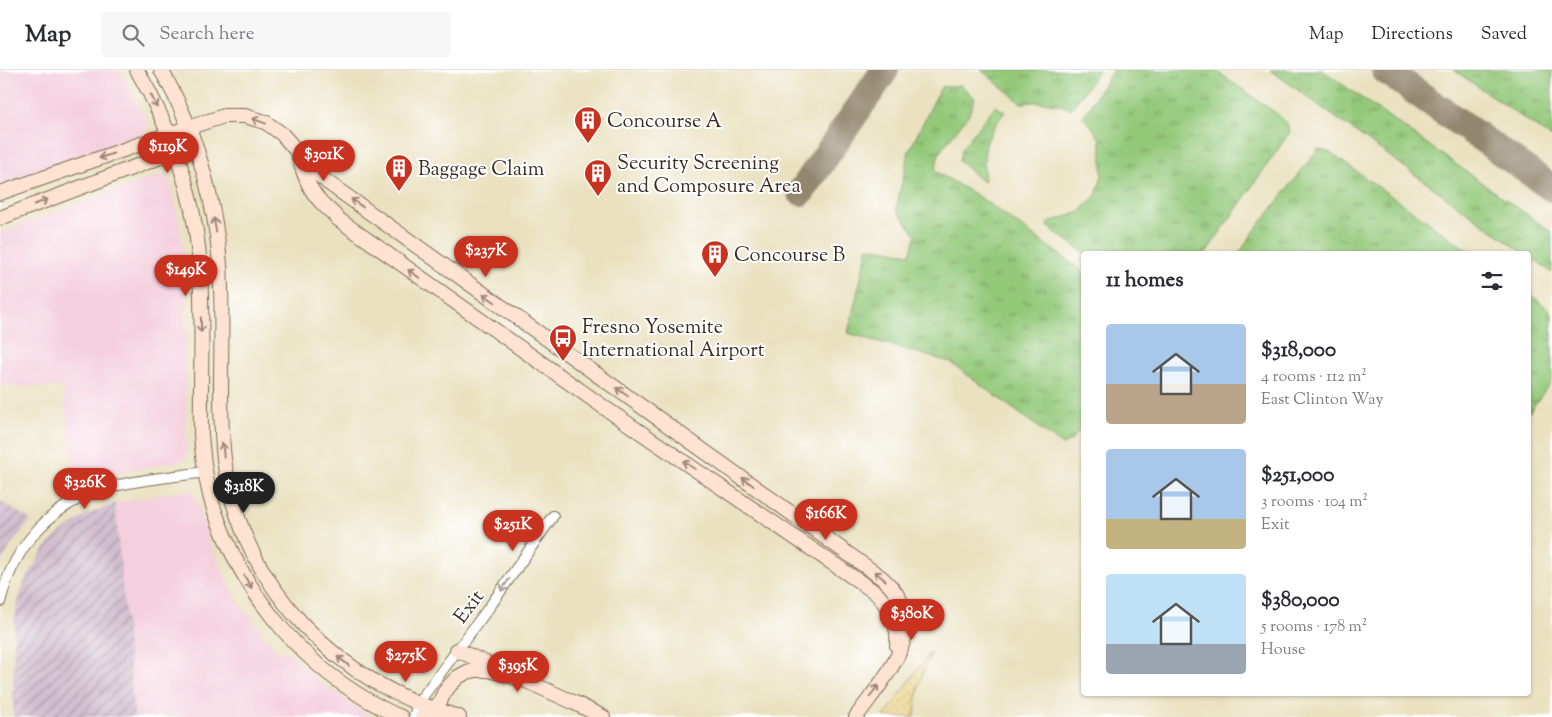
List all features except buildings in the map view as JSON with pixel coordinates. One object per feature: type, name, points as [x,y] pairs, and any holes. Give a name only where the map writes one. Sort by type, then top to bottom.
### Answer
[{"type":"main road","points":[[137,70],[158,108],[169,134],[189,197],[199,255],[201,299],[201,434],[205,472],[215,511],[232,552],[252,589],[295,643],[329,674],[364,698],[401,717]]},
{"type":"main road","points":[[161,70],[188,128],[210,196],[220,257],[221,433],[225,466],[235,507],[250,545],[269,580],[297,618],[330,651],[370,680],[401,696],[416,710],[436,710],[459,717]]},
{"type":"main road","points":[[0,193],[224,116],[245,116],[265,122],[282,134],[313,170],[327,182],[887,582],[904,608],[906,635],[892,666],[856,717]]},
{"type":"main road","points":[[0,218],[194,144]]},
{"type":"main road","points":[[296,151],[306,179],[316,196],[338,219],[546,367],[876,593],[887,605],[894,617],[897,629],[897,647],[892,666]]},
{"type":"main road","points":[[648,437],[661,420]]},
{"type":"main road","points":[[205,472],[215,477],[218,482],[235,532],[248,560],[269,580]]},
{"type":"main road","points":[[457,650],[602,717]]},
{"type":"main road","points":[[422,717],[436,710],[450,685],[467,672],[489,670],[524,680]]},
{"type":"street","points":[[0,602],[7,578],[26,542],[52,516],[66,507],[90,493],[107,488],[205,472]]},
{"type":"street","name":"Exit","points":[[416,710],[554,516]]},
{"type":"shaded area","points":[[0,70],[119,70],[145,117],[148,128],[144,133],[0,184]]},
{"type":"shaded area","points":[[160,175],[166,176],[169,180],[177,211],[184,255],[186,288],[187,457],[182,461],[111,474],[76,487],[62,387],[0,386],[0,232]]},
{"type":"shaded area","points":[[187,490],[194,493],[209,542],[227,580],[239,602],[264,636],[279,653],[284,649],[323,685],[372,717],[134,716],[115,503]]},
{"type":"shaded area","points":[[0,501],[31,520],[11,545],[0,565]]},
{"type":"shaded area","points":[[115,503],[134,716],[206,717],[13,717],[14,623],[25,580],[43,551],[57,535],[86,515]]},
{"type":"green space","points":[[981,70],[1100,70],[1071,109],[1043,102],[1021,103]]},
{"type":"green space","points":[[1113,70],[1215,70],[1276,113],[1287,123],[1290,132],[1207,251],[1082,251],[1047,226],[1048,223],[1080,212],[1096,195],[1102,176],[1100,140],[1093,128],[1083,117]]},
{"type":"green space","points":[[1270,70],[1322,70],[1552,232],[1552,273],[1531,257],[1531,251],[1521,251]]},
{"type":"green space","points":[[1454,70],[1552,70],[1552,138]]},
{"type":"green space","points":[[961,85],[975,98],[969,114],[939,153],[935,171],[981,198],[1081,270],[1081,427],[1071,441],[1062,445],[950,362],[848,333],[868,247],[910,254],[916,235],[896,209],[909,151],[941,87]]},
{"type":"green space","points":[[995,106],[1005,112],[993,129],[986,144],[984,161],[985,181],[983,182],[959,161],[962,148]]},
{"type":"green space","points":[[1318,149],[1329,152],[1469,251],[1241,251]]},
{"type":"green space","points":[[1531,295],[1552,312],[1552,380],[1531,410]]},
{"type":"sand","points":[[930,652],[919,684],[915,717],[884,717]]},
{"type":"taxiway","points":[[801,192],[885,70]]},
{"type":"taxiway","points":[[1385,70],[1552,188]]},
{"type":"place","name":"Concourse A","points":[[588,144]]},
{"type":"place","name":"Baggage Claim","points":[[399,192]]},
{"type":"place","name":"Security Screening and Composure Area","points":[[598,197]]},
{"type":"place","name":"Concourse B","points":[[715,278]]},
{"type":"place","name":"Fresno Yosemite International Airport","points":[[563,362]]}]
